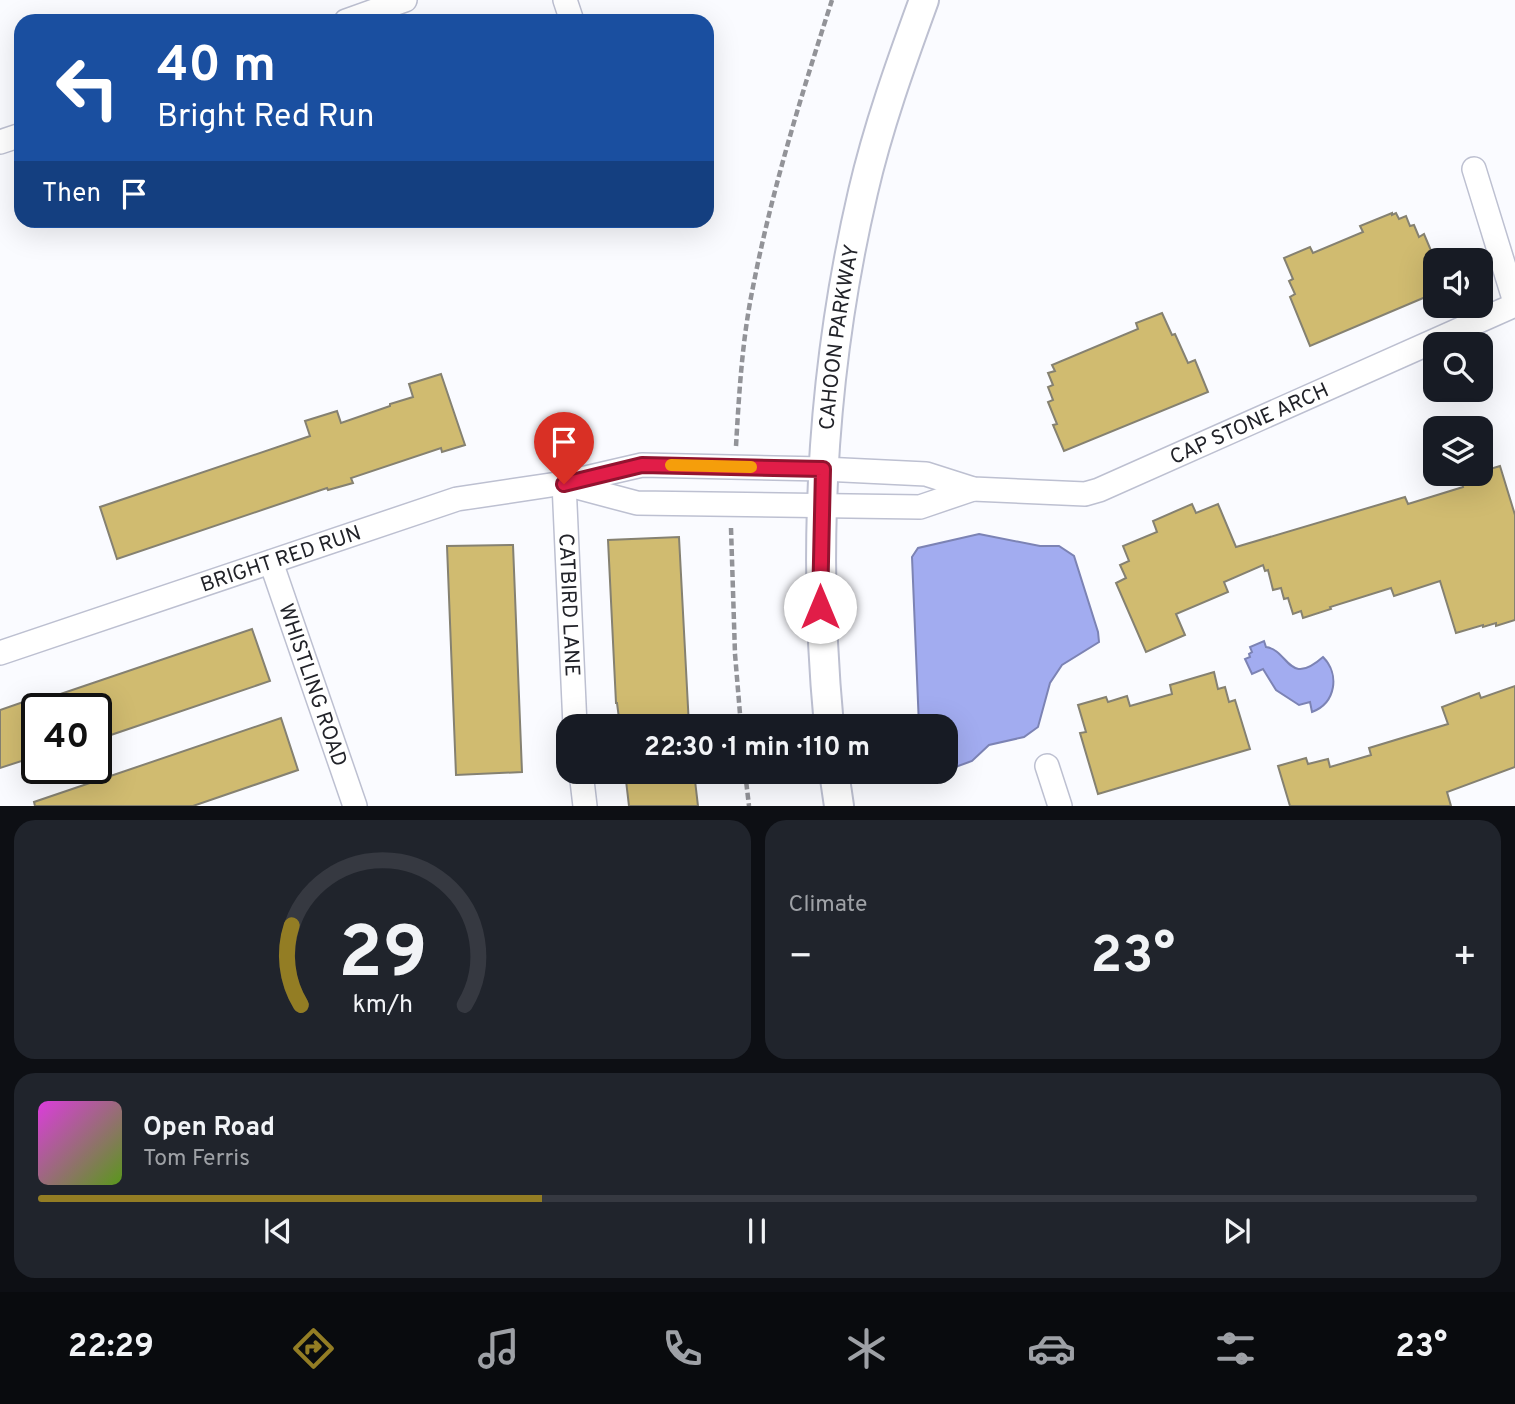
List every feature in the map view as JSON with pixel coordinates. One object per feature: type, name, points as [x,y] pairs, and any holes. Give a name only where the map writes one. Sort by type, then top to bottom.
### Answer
[{"type":"street","points":[[365,14],[405,0]]},
{"type":"street","name":"CAHOON PARKWAY","points":[[828,714],[820,607],[821,505],[834,352],[863,191],[897,75],[925,0]]},
{"type":"street","points":[[1474,169],[1515,304]]},
{"type":"street","name":"CAP STONE ARCH","points":[[823,469],[926,474],[974,489],[1071,494],[1099,490],[1515,304]]},
{"type":"street","name":"BRIGHT RED RUN","points":[[1,651],[457,499],[564,484],[642,465],[823,469]]},
{"type":"street","name":"BRIGHT RED RUN","points":[[564,484],[637,503],[821,505]]},
{"type":"street","name":"CATBIRD LANE","points":[[564,484],[574,714]]},
{"type":"street","name":"CAP STONE ARCH","points":[[821,505],[920,507],[974,489]]},
{"type":"street","name":"WHISTLING ROAD","points":[[271,562],[350,804]]},
{"type":"street","points":[[1046,765],[1060,806]]},
{"type":"street","points":[[582,784],[585,806]]},
{"type":"street","points":[[836,784],[839,806]]},
{"type":"path","points":[[734,467],[739,392],[751,295],[776,184],[832,0]]},
{"type":"path","points":[[732,504],[735,654],[740,714]]},
{"type":"path","points":[[747,784],[750,806]]},
{"type":"water","points":[[979,534],[1040,546],[1059,546],[1074,556],[1098,632],[1099,642],[1062,665],[1050,683],[1038,727],[1024,737],[989,745],[972,761],[958,766],[958,714],[919,714],[912,557],[918,548]]},
{"type":"water","points":[[1264,641],[1266,647],[1280,654],[1296,668],[1311,666],[1323,657],[1332,672],[1333,688],[1331,695],[1320,708],[1312,712],[1310,702],[1299,705],[1276,690],[1263,669],[1252,674],[1245,659],[1250,657],[1250,647]]},
{"type":"building","points":[[1396,213],[1399,219],[1406,216],[1419,237],[1424,234],[1430,248],[1423,248],[1423,298],[1310,346],[1290,297],[1295,294],[1289,281],[1293,279],[1284,258],[1310,247],[1313,253],[1363,232],[1360,226]]},
{"type":"building","points":[[1162,313],[1188,363],[1195,360],[1208,392],[1064,451],[1053,425],[1057,424],[1048,402],[1053,400],[1048,387],[1053,385],[1048,373],[1055,371],[1052,365],[1138,329],[1136,323]]},
{"type":"building","points":[[441,374],[465,445],[442,452],[441,448],[351,478],[353,483],[328,490],[327,488],[117,559],[100,507],[310,436],[305,421],[337,411],[341,423],[390,406],[413,397],[409,384]]},
{"type":"building","points":[[1500,466],[1515,515],[1515,620],[1496,626],[1496,623],[1483,625],[1456,633],[1440,581],[1394,596],[1391,588],[1303,618],[1301,611],[1293,614],[1288,598],[1284,599],[1281,588],[1273,590],[1268,570],[1265,571],[1263,565],[1224,582],[1228,592],[1176,614],[1185,635],[1146,652],[1116,583],[1126,578],[1120,565],[1129,561],[1123,546],[1157,532],[1153,521],[1192,504],[1196,513],[1218,504],[1236,547],[1405,497],[1408,504],[1463,486],[1493,486],[1493,468]]},
{"type":"building","points":[[679,537],[688,714],[618,714],[608,540]]},
{"type":"building","points":[[513,545],[522,772],[456,775],[447,546]]},
{"type":"building","points":[[252,629],[270,681],[112,735],[112,693],[63,693]]},
{"type":"building","points":[[1214,672],[1218,689],[1225,687],[1229,702],[1235,700],[1250,749],[1098,794],[1080,733],[1086,732],[1078,705],[1106,697],[1108,702],[1127,696],[1130,706],[1172,694],[1170,685]]},
{"type":"building","points":[[1515,686],[1515,767],[1447,792],[1451,806],[1290,806],[1278,766],[1306,758],[1308,764],[1328,759],[1330,767],[1371,755],[1369,748],[1448,724],[1442,707],[1479,693],[1481,698]]},
{"type":"building","points":[[21,703],[21,761],[0,768],[0,710]]},
{"type":"building","points":[[281,718],[298,770],[193,806],[35,806],[34,802],[87,784],[112,784],[112,775]]},
{"type":"building","points":[[626,784],[695,784],[698,806],[629,806]]},
{"type":"slow traffic","points":[[671,465],[751,467]]},
{"type":"route","points":[[564,484],[642,465],[823,469],[820,607]]}]
